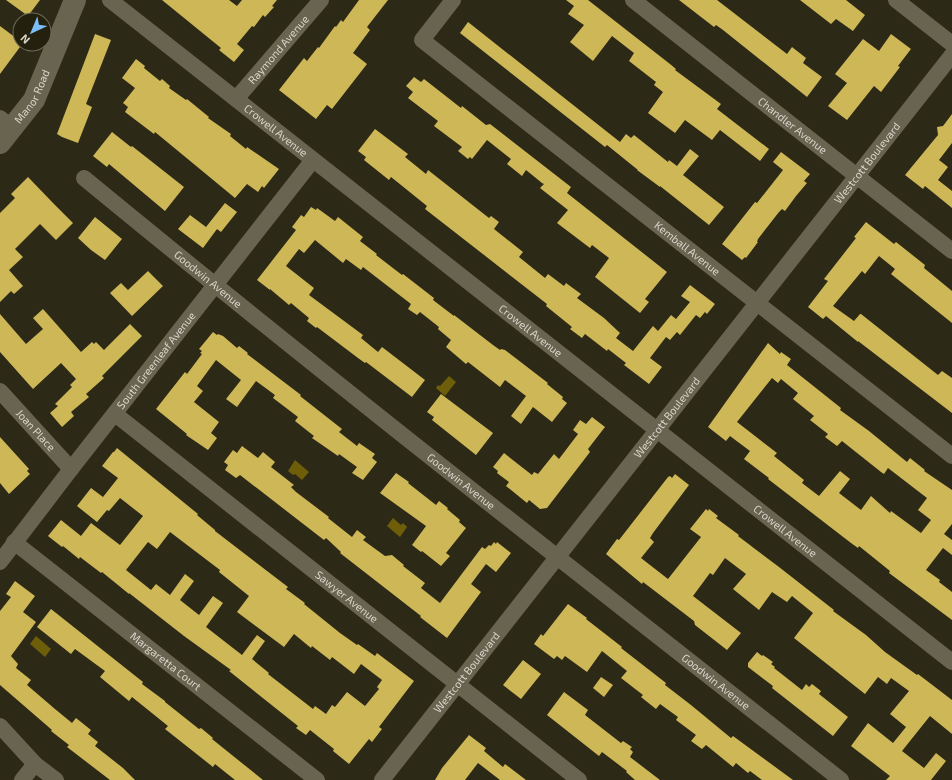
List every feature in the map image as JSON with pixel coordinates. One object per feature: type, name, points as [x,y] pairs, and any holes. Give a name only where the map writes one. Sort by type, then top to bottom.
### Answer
[{"type":"street","name":"Manor Road","points":[[4,130],[34,100],[75,0]]},
{"type":"street","name":"Crowell Avenue","points":[[110,0],[952,662]]},
{"type":"street","name":"Raymond Avenue","points":[[236,99],[321,0]]},
{"type":"street","name":"Kemball Avenue","points":[[453,0],[422,40],[758,302],[952,456]]},
{"type":"street","name":"Chandler Avenue","points":[[633,0],[952,251]]},
{"type":"street","points":[[896,0],[952,44]]},
{"type":"street","name":"Westcott Boulevard","points":[[382,780],[952,55]]},
{"type":"street","name":"South Greenleaf Avenue","points":[[0,562],[70,469],[314,160]]},
{"type":"street","name":"Goodwin Avenue","points":[[84,178],[214,286],[841,780]]},
{"type":"street","name":"Joan Place","points":[[0,391],[70,469]]},
{"type":"street","name":"Sawyer Avenue","points":[[114,414],[579,780]]},
{"type":"street","name":"Margaretta Court","points":[[14,542],[317,780]]},
{"type":"street","points":[[0,726],[35,764],[56,780]]},
{"type":"street","points":[[22,780],[35,764]]},
{"type":"shaded area","points":[[449,376],[456,382],[445,396],[436,388],[438,385],[440,386]]},
{"type":"shaded area","points":[[295,460],[309,472],[302,480],[295,474],[293,475],[288,471]]},
{"type":"shaded area","points":[[393,518],[401,525],[403,523],[407,527],[400,537],[387,526]]},
{"type":"shaded area","points":[[36,636],[51,649],[45,657],[30,644]]},
{"type":"building","points":[[6,0],[40,0],[31,12],[22,12]]},
{"type":"building","points":[[162,0],[229,0],[237,6],[242,0],[277,0],[272,6],[274,7],[265,17],[263,15],[254,27],[252,26],[237,44],[244,50],[234,62],[219,50],[221,48]]},
{"type":"building","points":[[359,0],[388,0],[367,27],[370,30],[353,53],[367,64],[332,109],[327,105],[316,119],[279,90],[304,58],[307,61],[318,47],[319,48],[335,26],[336,27],[341,20],[343,22]]},
{"type":"building","points":[[566,0],[588,0],[670,64],[676,69],[675,70],[721,104],[717,109],[769,149],[760,161],[720,130],[712,140],[685,120],[675,133],[648,113],[663,92],[654,85],[656,82],[629,61],[634,53],[612,36],[593,61],[570,42],[584,25],[568,14],[574,6]]},
{"type":"building","points":[[679,0],[717,0],[787,54],[792,47],[806,58],[803,63],[822,77],[807,97],[723,30],[716,25],[714,27]]},
{"type":"building","points":[[800,0],[846,0],[865,15],[853,31],[836,19],[831,24]]},
{"type":"building","points":[[468,22],[620,142],[626,134],[631,138],[634,135],[668,162],[669,160],[677,166],[690,149],[699,156],[683,175],[724,207],[709,225],[607,145],[605,147],[460,33]]},
{"type":"building","points":[[0,26],[12,35],[12,52],[16,52],[0,74]]},
{"type":"building","points":[[95,34],[111,40],[86,104],[92,107],[78,143],[57,134]]},
{"type":"building","points":[[891,34],[911,49],[898,66],[900,67],[881,92],[874,86],[847,120],[828,106],[847,83],[835,74],[863,39],[879,51]]},
{"type":"building","points":[[136,59],[145,66],[144,68],[160,81],[162,79],[170,86],[169,88],[186,100],[187,99],[209,117],[208,118],[231,134],[230,136],[246,149],[247,147],[279,169],[264,188],[262,186],[258,192],[247,184],[235,198],[155,132],[154,134],[125,112],[128,107],[123,103],[135,88],[122,78]]},
{"type":"building","points":[[414,77],[421,82],[424,79],[461,108],[462,106],[486,125],[490,124],[571,187],[567,193],[667,272],[645,299],[649,302],[640,313],[595,277],[609,258],[592,245],[590,248],[557,223],[568,210],[540,188],[544,184],[526,170],[522,176],[507,164],[511,159],[487,140],[472,159],[470,157],[468,159],[458,151],[462,147],[434,126],[438,121],[408,98],[413,92],[406,86]]},
{"type":"building","points":[[952,114],[952,143],[939,160],[948,167],[938,180],[952,191],[952,208],[925,186],[923,189],[905,175],[938,135],[937,127],[943,126]]},
{"type":"building","points":[[375,129],[408,154],[405,157],[426,174],[428,170],[489,218],[491,216],[499,222],[494,229],[523,252],[519,257],[545,278],[548,274],[564,286],[566,283],[581,294],[577,298],[604,318],[620,333],[616,338],[633,351],[653,326],[658,331],[671,315],[676,319],[690,302],[681,296],[690,285],[715,304],[707,314],[705,312],[700,318],[696,315],[680,335],[677,332],[670,340],[666,337],[650,358],[662,367],[649,384],[624,365],[626,363],[608,349],[607,351],[585,334],[582,338],[570,329],[572,327],[546,306],[547,304],[425,209],[427,206],[391,177],[389,180],[364,160],[366,157],[358,151]]},
{"type":"building","points":[[112,132],[184,187],[165,211],[109,164],[107,167],[93,156]]},
{"type":"building","points":[[781,152],[810,174],[804,181],[807,183],[785,211],[782,209],[779,212],[758,239],[758,242],[746,258],[745,257],[742,260],[722,244],[755,202],[757,203],[783,170],[773,162]]},
{"type":"building","points":[[28,177],[73,223],[56,240],[40,224],[15,249],[23,257],[9,270],[23,286],[14,294],[11,291],[0,302],[0,213],[15,198],[11,194]]},
{"type":"building","points":[[225,203],[237,212],[221,232],[217,229],[203,248],[178,229],[190,215],[206,227]]},
{"type":"building","points":[[311,207],[316,210],[317,208],[335,221],[338,217],[363,237],[360,241],[377,254],[376,255],[434,298],[433,300],[454,316],[500,350],[505,350],[548,383],[547,384],[563,397],[562,399],[567,403],[552,422],[533,407],[521,424],[511,416],[526,396],[505,380],[500,387],[468,362],[466,364],[446,347],[451,340],[438,329],[439,327],[420,312],[417,315],[408,309],[411,304],[363,267],[361,270],[346,259],[343,263],[315,240],[304,253],[299,249],[286,266],[314,288],[309,295],[363,335],[361,338],[378,352],[382,347],[425,380],[412,397],[366,362],[365,363],[358,358],[317,327],[316,328],[307,321],[309,318],[291,303],[289,305],[257,280],[296,230],[292,227],[301,215],[304,217]]},
{"type":"building","points":[[95,217],[122,239],[105,260],[78,238]]},
{"type":"building","points":[[866,222],[894,244],[896,242],[925,265],[924,268],[952,291],[952,323],[891,274],[895,269],[879,256],[865,274],[862,271],[833,306],[854,321],[861,314],[938,375],[942,371],[952,378],[952,413],[826,316],[823,319],[808,307],[828,281],[824,279],[856,238],[854,237]]},
{"type":"building","points":[[148,271],[163,286],[132,316],[110,293],[121,283],[128,290]]},
{"type":"building","points":[[43,309],[81,352],[92,342],[94,344],[96,342],[104,350],[130,324],[142,336],[102,376],[104,378],[86,394],[89,397],[71,412],[74,416],[62,427],[50,413],[58,406],[55,404],[72,387],[70,385],[76,379],[61,363],[33,389],[0,352],[0,314],[26,344],[43,329],[33,318]]},
{"type":"building","points":[[213,332],[217,335],[223,336],[237,348],[239,346],[248,353],[247,354],[301,395],[300,396],[342,429],[339,432],[357,446],[359,443],[375,454],[372,458],[377,462],[363,480],[352,473],[357,467],[312,438],[314,436],[295,421],[298,417],[273,398],[275,395],[256,381],[237,407],[226,399],[241,380],[216,360],[197,386],[203,391],[194,402],[219,422],[211,433],[217,438],[208,450],[186,435],[187,434],[156,409],[185,372],[187,374],[202,354],[200,353],[202,351],[199,349]]},
{"type":"building","points":[[768,343],[780,354],[781,352],[791,359],[787,365],[841,408],[840,410],[907,462],[910,458],[925,470],[924,471],[952,490],[952,524],[944,534],[952,540],[952,555],[943,548],[926,570],[940,580],[939,582],[952,592],[952,620],[889,573],[890,571],[859,546],[858,548],[851,543],[744,459],[750,451],[730,436],[726,441],[708,427]],"holes":[[[772,378],[778,383],[781,379],[798,393],[793,399],[814,416],[810,420],[828,434],[825,437],[837,446],[842,441],[884,474],[888,468],[927,498],[918,510],[931,520],[921,533],[891,511],[890,513],[871,496],[861,510],[839,493],[850,479],[840,471],[819,496],[802,483],[804,480],[774,456],[777,453],[737,422]]]},
{"type":"building","points":[[441,394],[493,433],[476,455],[432,420],[434,417],[427,412]]},
{"type":"building","points":[[592,417],[605,427],[588,449],[590,452],[547,508],[540,509],[529,500],[527,503],[506,486],[509,482],[497,473],[498,471],[493,467],[504,453],[532,475],[534,472],[538,474],[554,454],[559,459],[578,434],[573,430],[580,420],[586,424]]},
{"type":"building","points":[[0,437],[29,469],[27,471],[30,474],[9,494],[0,483]]},
{"type":"building","points":[[242,446],[258,458],[263,452],[275,462],[271,467],[294,485],[291,487],[296,492],[352,537],[357,530],[366,537],[363,540],[385,556],[392,555],[404,565],[403,566],[425,583],[421,588],[440,603],[482,547],[485,549],[489,545],[491,546],[494,542],[496,544],[497,542],[511,553],[496,572],[486,564],[471,584],[481,592],[447,638],[340,553],[341,552],[326,538],[324,540],[240,475],[236,478],[225,470],[228,465],[224,462],[233,450],[237,453]]},
{"type":"building","points":[[117,448],[198,514],[197,515],[215,531],[288,587],[286,589],[340,633],[375,656],[377,653],[414,681],[379,727],[382,729],[372,742],[369,739],[349,764],[333,751],[334,749],[310,730],[306,735],[296,728],[298,726],[229,671],[231,670],[184,636],[102,572],[101,573],[80,557],[79,559],[48,536],[61,520],[81,536],[91,523],[120,545],[143,516],[120,498],[97,522],[77,506],[91,488],[103,497],[118,478],[102,466]],"holes":[[[170,532],[220,570],[219,572],[249,596],[237,612],[284,647],[294,634],[311,648],[312,646],[330,660],[332,657],[354,674],[361,664],[382,680],[377,687],[379,689],[365,706],[347,692],[335,707],[332,705],[326,714],[315,706],[313,709],[268,674],[269,673],[252,659],[265,641],[257,635],[242,655],[206,627],[223,603],[213,596],[199,615],[180,600],[194,581],[185,574],[170,595],[156,584],[151,590],[126,570],[148,542],[157,549]]]},
{"type":"building","points":[[396,473],[436,505],[439,501],[448,508],[447,509],[460,520],[459,522],[466,528],[446,553],[450,556],[441,566],[412,545],[426,526],[380,493]]},
{"type":"building","points":[[675,474],[689,485],[653,533],[650,538],[654,542],[641,558],[668,579],[701,537],[690,529],[706,509],[708,511],[709,509],[718,516],[716,518],[739,535],[738,536],[834,610],[833,611],[866,635],[885,652],[917,675],[918,674],[952,700],[952,734],[930,716],[902,751],[924,768],[936,753],[946,761],[931,780],[886,780],[890,776],[851,746],[868,723],[893,743],[906,727],[890,714],[909,691],[891,678],[887,684],[878,677],[865,694],[794,638],[813,613],[792,596],[787,602],[772,592],[759,610],[733,589],[746,574],[725,558],[713,575],[710,573],[693,596],[741,633],[727,650],[695,625],[694,621],[643,582],[642,584],[606,554],[617,539],[619,540],[668,477],[670,476],[672,478]]},
{"type":"building","points":[[15,581],[35,596],[23,612],[36,622],[11,656],[18,664],[16,668],[31,680],[27,685],[55,709],[72,723],[76,718],[91,730],[88,734],[98,742],[95,746],[123,768],[135,780],[110,780],[67,747],[69,745],[51,731],[52,730],[0,685],[0,611],[11,597],[6,594]]},
{"type":"building","points":[[568,604],[587,618],[586,619],[622,647],[621,648],[666,683],[665,685],[731,738],[733,736],[793,780],[762,780],[750,771],[748,773],[736,763],[733,767],[706,745],[702,749],[691,741],[696,735],[676,720],[678,717],[660,704],[656,709],[641,697],[643,695],[621,678],[627,671],[602,651],[587,672],[565,656],[562,660],[557,656],[554,659],[534,644],[541,634],[543,636]]},
{"type":"building","points":[[51,609],[143,682],[142,684],[199,729],[201,728],[213,738],[212,739],[263,780],[235,780],[215,764],[213,767],[165,729],[168,726],[132,697],[129,701],[100,677],[105,671],[75,649],[71,654],[37,627]]},
{"type":"building","points":[[757,652],[773,662],[771,664],[775,667],[774,668],[802,690],[806,684],[809,687],[812,684],[821,691],[819,694],[848,717],[833,736],[748,667],[748,663]]},
{"type":"building","points":[[523,660],[541,674],[521,699],[503,685]]},
{"type":"building","points":[[601,677],[613,685],[604,697],[593,688]]},
{"type":"building","points":[[564,692],[588,710],[585,715],[621,743],[623,741],[632,747],[630,749],[633,752],[630,757],[660,780],[635,780],[626,772],[627,771],[602,752],[599,756],[547,715]]},
{"type":"building","points":[[469,735],[486,748],[484,751],[503,767],[505,764],[526,780],[500,780],[478,763],[465,780],[435,780],[442,768]]}]
